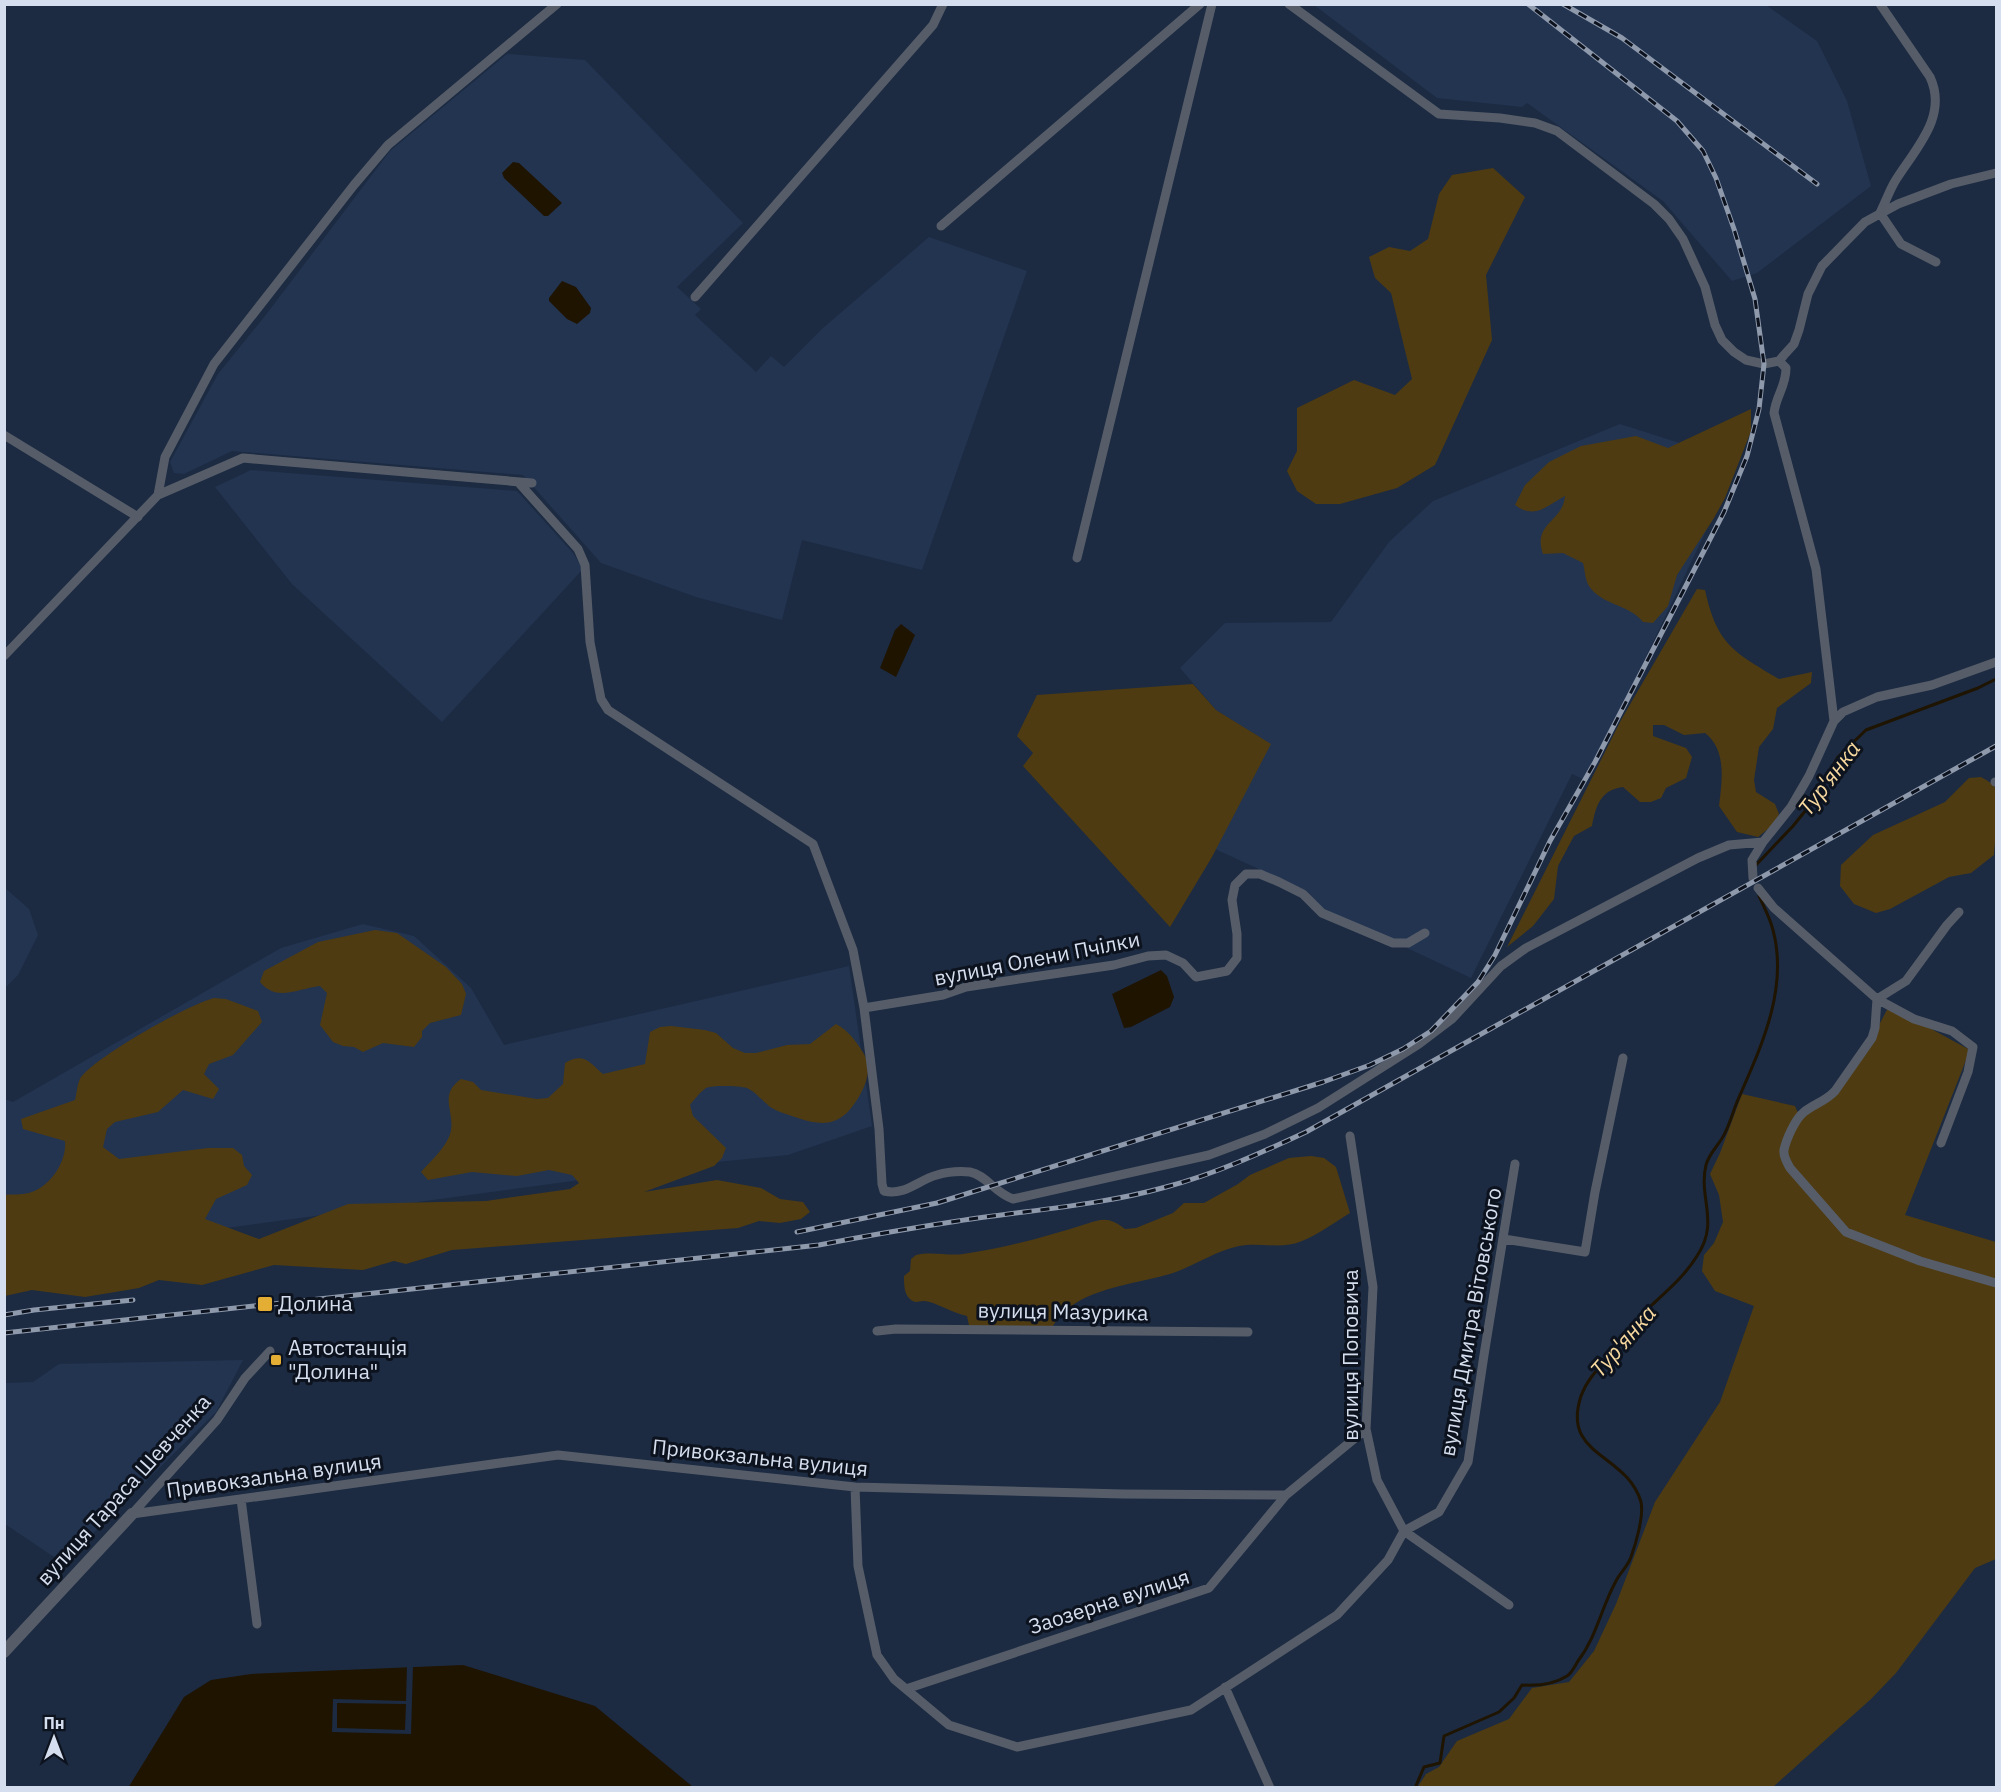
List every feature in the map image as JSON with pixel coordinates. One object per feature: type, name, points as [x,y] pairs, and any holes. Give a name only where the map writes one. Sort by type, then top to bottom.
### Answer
[{"type":"street","points":[[158,495],[165,457],[214,364],[354,185],[388,145],[557,4]]},
{"type":"street","points":[[695,297],[933,25],[943,4]]},
{"type":"street","points":[[940,226],[1200,4]]},
{"type":"street","points":[[1077,558],[1212,4]]},
{"type":"street","points":[[1289,4],[1439,114],[1535,123],[1557,132],[1654,204],[1683,238],[1705,287],[1715,325],[1722,340],[1746,360],[1764,364],[1779,361],[1794,344],[1808,294],[1822,266],[1865,222],[1880,213],[1950,184],[1996,173]]},
{"type":"street","points":[[1880,4],[1930,77],[1934,86],[1936,103],[1931,124],[1918,149],[1894,184],[1880,213]]},
{"type":"street","points":[[1880,213],[1901,244],[1936,262]]},
{"type":"street","points":[[1779,361],[1786,368],[1786,375],[1784,386],[1776,399],[1774,413],[1816,568],[1834,721]]},
{"type":"street","points":[[4,435],[138,517]]},
{"type":"street","points":[[4,656],[158,495],[243,458],[532,483]]},
{"type":"street","points":[[519,483],[578,549],[585,565],[590,642],[601,699],[608,710],[813,844],[853,950],[864,1008],[884,1191],[895,1194],[936,1175],[972,1172],[984,1178],[1001,1195],[1013,1199],[1209,1155],[1265,1134],[1318,1108],[1419,1044],[1452,1019],[1501,966],[1526,948],[1698,858],[1730,845],[1763,842]]},
{"type":"street","points":[[1753,878],[1752,860],[1763,842],[1791,807],[1809,776],[1834,721],[1843,712],[1877,697],[1932,685],[1996,662]]},
{"type":"street","name":"вулиця Олени Пчілки","points":[[864,1008],[943,995],[966,987],[1114,965],[1148,956],[1167,955],[1183,963],[1196,977],[1227,971],[1237,958],[1237,934],[1232,900],[1235,885],[1246,874],[1260,874],[1279,882],[1304,894],[1322,913],[1394,943],[1408,943],[1425,933]]},
{"type":"street","points":[[1758,888],[1774,908],[1877,999],[1914,1019],[1952,1031],[1972,1047],[1968,1072],[1941,1143]]},
{"type":"street","points":[[1877,999],[1906,981],[1959,912]]},
{"type":"street","points":[[1877,999],[1872,1038],[1835,1091],[1828,1098],[1801,1114],[1787,1141],[1784,1151],[1785,1159],[1790,1168],[1846,1232],[1920,1261],[1996,1283]]},
{"type":"street","points":[[1504,1239],[1585,1252],[1623,1058]]},
{"type":"street","name":"вулиця Поповича","points":[[1350,1136],[1373,1287],[1365,1429],[1377,1480],[1404,1531],[1509,1605]]},
{"type":"street","name":"вулиця Дмитра Вітовського","points":[[1404,1531],[1439,1512],[1468,1462],[1515,1164]]},
{"type":"street","name":"вулиця Мазурика","points":[[877,1331],[907,1329],[1248,1332]]},
{"type":"street","name":"вулиця Тараса Шевченка","points":[[4,1652],[217,1420],[245,1378],[270,1351]]},
{"type":"street","points":[[1286,1495],[1365,1429]]},
{"type":"street","name":"Привокзальна вулиця","points":[[132,1514],[558,1455],[855,1487],[1123,1494],[1286,1495]]},
{"type":"street","points":[[855,1487],[858,1566],[877,1655],[894,1679],[949,1725],[1017,1747],[1191,1710],[1337,1615],[1388,1560],[1404,1531]]},
{"type":"street","name":"Заозерна вулиця","points":[[906,1689],[1209,1588],[1286,1495]]},
{"type":"street","points":[[241,1499],[257,1624]]},
{"type":"street","points":[[1226,1687],[1270,1788]]},
{"type":"shaded area","points":[[1314,5],[1766,5],[1817,41],[1847,101],[1871,186],[1757,273],[1732,281],[1663,201],[1527,103],[1522,107],[1437,98]]},
{"type":"shaded area","points":[[507,54],[585,60],[743,223],[677,287],[701,309],[695,315],[756,372],[771,356],[784,367],[823,328],[929,237],[1027,271],[922,570],[802,540],[782,620],[696,597],[601,563],[523,475],[232,451],[184,474],[174,473],[170,462],[218,374],[390,151]]},
{"type":"shaded area","points":[[513,162],[519,163],[562,203],[548,216],[544,216],[504,178],[502,173]]},
{"type":"shaded area","points":[[1493,168],[1525,197],[1486,275],[1492,340],[1435,465],[1397,488],[1340,504],[1316,504],[1297,491],[1287,471],[1297,451],[1297,408],[1354,380],[1395,395],[1412,379],[1391,293],[1375,278],[1369,257],[1389,247],[1410,251],[1428,239],[1439,194],[1452,175]]},
{"type":"shaded area","points":[[562,281],[576,287],[591,308],[590,313],[577,324],[567,319],[549,301]]},
{"type":"shaded area","points":[[1751,409],[1751,431],[1725,498],[1677,575],[1668,606],[1653,623],[1643,622],[1630,611],[1594,592],[1588,584],[1583,563],[1563,553],[1543,554],[1542,536],[1559,512],[1565,496],[1535,511],[1522,509],[1515,505],[1525,485],[1549,462],[1581,446],[1636,436],[1668,448]]},
{"type":"shaded area","points":[[1620,424],[1739,462],[1605,738],[1583,779],[1572,774],[1471,978],[1322,908],[1307,891],[1215,849],[1270,744],[1216,710],[1180,668],[1225,623],[1331,622],[1389,542],[1433,501]]},
{"type":"shaded area","points":[[251,470],[517,491],[573,553],[583,569],[442,722],[292,584],[215,487]]},
{"type":"shaded area","points":[[1697,589],[1705,590],[1715,623],[1722,635],[1730,645],[1750,661],[1779,679],[1812,672],[1811,683],[1777,708],[1773,729],[1759,747],[1754,780],[1756,792],[1775,804],[1779,814],[1774,824],[1758,837],[1737,832],[1719,806],[1721,766],[1717,748],[1712,740],[1705,733],[1684,735],[1664,725],[1653,725],[1653,736],[1686,748],[1692,757],[1686,778],[1666,788],[1661,798],[1651,802],[1640,802],[1623,787],[1604,795],[1595,812],[1592,826],[1574,836],[1558,866],[1554,899],[1533,926],[1507,947],[1621,720]]},
{"type":"shaded area","points":[[901,624],[915,635],[896,677],[880,668],[895,630]]},
{"type":"shaded area","points":[[1193,684],[1216,710],[1271,744],[1212,857],[1170,927],[1023,766],[1033,753],[1017,736],[1037,695]]},
{"type":"shaded area","points":[[1981,777],[1993,785],[1997,794],[1994,855],[1971,873],[1949,877],[1890,909],[1876,913],[1854,904],[1840,886],[1841,865],[1873,835],[1945,802],[1969,778]]},
{"type":"shaded area","points":[[4,887],[29,909],[38,935],[18,975],[5,988]]},
{"type":"shaded area","points":[[363,924],[414,936],[471,988],[504,1045],[849,966],[872,1126],[788,1155],[697,1164],[5,1258],[4,1099],[13,1102],[281,948]]},
{"type":"shaded area","points":[[375,930],[397,933],[446,967],[462,984],[466,994],[461,1015],[430,1023],[422,1031],[422,1037],[414,1047],[383,1043],[363,1052],[354,1047],[333,1042],[320,1025],[327,993],[320,986],[280,993],[266,988],[260,982],[264,971],[318,942]]},
{"type":"shaded area","points":[[1161,970],[1167,976],[1174,997],[1170,1007],[1131,1027],[1124,1028],[1112,994]]},
{"type":"shaded area","points":[[214,998],[226,999],[258,1011],[262,1022],[233,1055],[209,1064],[204,1074],[219,1089],[213,1099],[183,1090],[158,1112],[115,1122],[107,1129],[103,1147],[119,1159],[208,1148],[233,1148],[242,1155],[244,1166],[252,1175],[247,1185],[216,1199],[205,1219],[259,1239],[348,1204],[486,1201],[570,1189],[579,1183],[572,1175],[549,1170],[517,1176],[472,1172],[428,1180],[421,1172],[448,1139],[451,1131],[450,1093],[453,1086],[461,1079],[473,1082],[481,1090],[537,1099],[548,1098],[563,1084],[565,1063],[582,1058],[603,1074],[645,1064],[650,1032],[660,1027],[671,1026],[716,1033],[733,1048],[745,1053],[756,1053],[787,1045],[810,1044],[836,1024],[848,1033],[861,1049],[866,1059],[868,1073],[861,1093],[849,1111],[828,1123],[809,1121],[778,1111],[747,1088],[714,1086],[706,1088],[690,1105],[693,1116],[726,1148],[722,1158],[714,1166],[644,1192],[717,1180],[761,1188],[780,1199],[803,1202],[810,1212],[801,1219],[780,1223],[759,1221],[738,1228],[452,1250],[406,1264],[394,1261],[363,1270],[274,1265],[202,1285],[159,1280],[139,1288],[85,1297],[32,1290],[5,1296],[4,1195],[29,1193],[44,1185],[56,1173],[65,1149],[65,1141],[23,1129],[21,1119],[75,1100],[81,1077],[90,1068],[164,1021]]},
{"type":"shaded area","points":[[1889,1006],[1970,1050],[1905,1215],[1996,1242],[1996,1559],[1975,1568],[1896,1673],[1871,1699],[1773,1787],[1417,1788],[1426,1774],[1439,1767],[1457,1741],[1509,1719],[1532,1688],[1569,1682],[1594,1651],[1616,1604],[1655,1502],[1720,1402],[1754,1306],[1715,1291],[1702,1271],[1704,1255],[1714,1243],[1723,1222],[1719,1195],[1710,1174],[1742,1094],[1795,1106],[1798,1113],[1825,1102],[1875,1041],[1880,1023]]},
{"type":"shaded area","points":[[1311,1156],[1324,1158],[1336,1167],[1350,1213],[1315,1235],[1294,1244],[1239,1246],[1222,1251],[1176,1272],[1089,1296],[1074,1304],[1061,1315],[1051,1330],[970,1330],[967,1316],[929,1302],[913,1301],[905,1292],[904,1276],[910,1271],[911,1259],[916,1255],[963,1254],[994,1249],[1102,1220],[1115,1222],[1125,1229],[1136,1228],[1173,1213],[1184,1203],[1204,1203],[1250,1175],[1289,1158]]},
{"type":"shaded area","points":[[243,1360],[216,1412],[63,1563],[5,1524],[5,1383],[33,1382],[59,1364]]},
{"type":"shaded area","points":[[463,1665],[595,1706],[693,1787],[128,1788],[184,1697],[211,1680],[251,1674]]},
{"type":"pier","points":[[407,1665],[413,1665],[411,1734],[332,1732],[333,1699],[406,1701]],"holes":[[[337,1703],[406,1704],[405,1730],[337,1728]]]},
{"type":"waterway","name":"Тур'янка","points":[[1755,866],[1810,805],[1838,757],[1866,730],[1978,688],[1996,679]]},
{"type":"waterway","name":"Тур'янка","points":[[1415,1788],[1424,1767],[1440,1763],[1444,1736],[1499,1712],[1514,1698],[1522,1685],[1551,1683],[1570,1673],[1590,1642],[1611,1591],[1631,1557],[1640,1522],[1641,1502],[1633,1486],[1622,1473],[1587,1443],[1580,1431],[1577,1416],[1584,1388],[1593,1375],[1620,1344],[1636,1321],[1684,1274],[1704,1244],[1708,1221],[1704,1188],[1706,1165],[1723,1137],[1755,1061],[1775,997],[1777,952],[1772,926],[1759,896]]},
{"type":"railway","points":[[797,1232],[937,1203],[1323,1082],[1370,1065],[1403,1049],[1431,1031],[1478,982],[1495,955],[1550,841],[1595,762],[1724,512],[1747,456],[1759,409],[1764,364],[1755,299],[1734,229],[1716,178],[1703,151],[1677,121],[1528,4]]},
{"type":"railway","points":[[1563,4],[1622,38],[1817,184]]},
{"type":"railway","points":[[4,1333],[819,1245],[984,1217],[1115,1199],[1184,1182],[1238,1163],[1306,1132],[1996,746]]},
{"type":"railway","points":[[4,1315],[133,1300]]},
{"type":"place","name":"Долина","points":[[265,1304]]},
{"type":"place","name":"Автостанція \"Долина\"","points":[[276,1360]]}]
